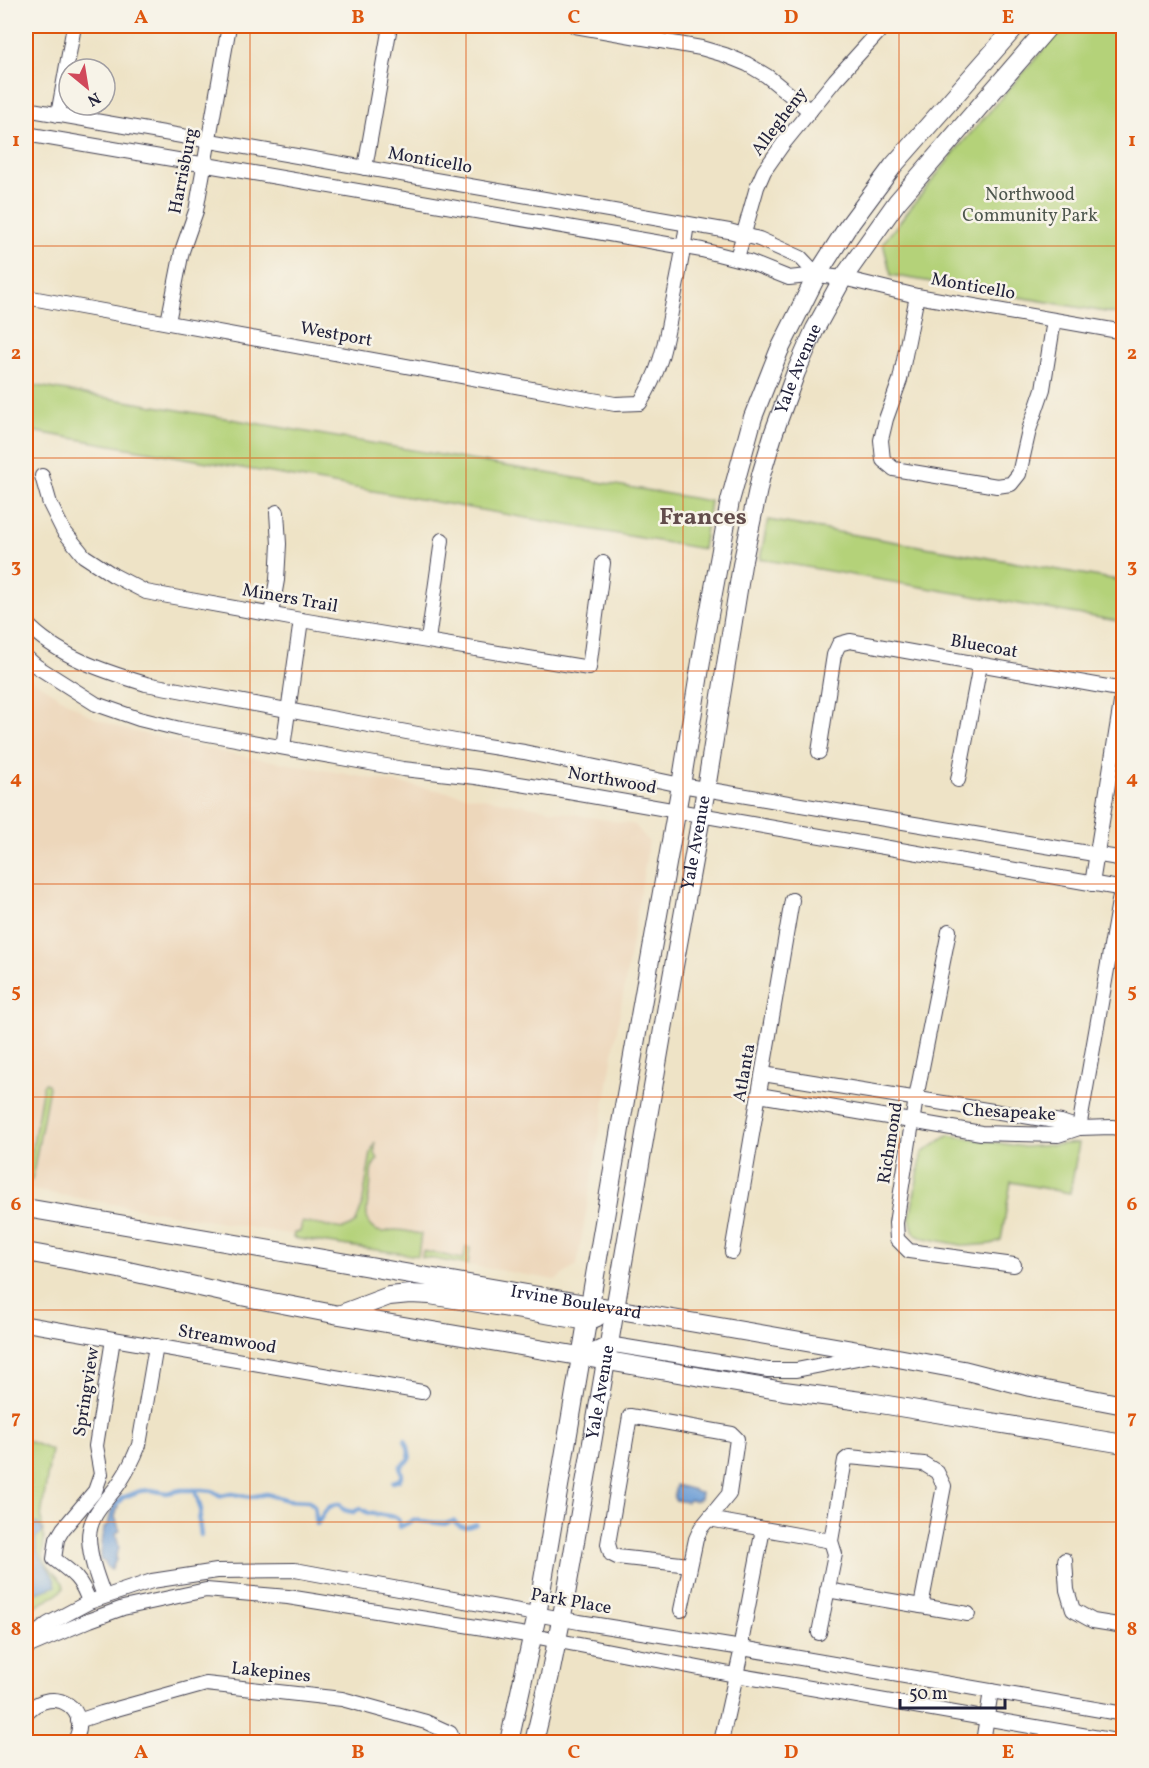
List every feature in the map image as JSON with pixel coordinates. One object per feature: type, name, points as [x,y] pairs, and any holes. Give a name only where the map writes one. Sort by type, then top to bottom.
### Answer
[{"type":"main road","name":"Yale Avenue","points":[[509,1743],[537,1615],[730,501],[753,417],[779,351],[817,275],[847,228],[893,166],[1016,26]]},
{"type":"main road","name":"Yale Avenue","points":[[534,1743],[561,1619],[706,789],[742,565],[761,475],[796,372],[815,329],[843,278],[903,194],[1049,26]]},
{"type":"main road","name":"Irvine Boulevard","points":[[26,1208],[589,1313]]},
{"type":"main road","points":[[26,1252],[339,1315],[581,1357],[607,1352],[784,1391],[869,1402],[1124,1444]]},
{"type":"main road","points":[[339,1315],[389,1296],[410,1294],[589,1313],[614,1309]]},
{"type":"main road","name":"Irvine Boulevard","points":[[614,1309],[963,1370],[1030,1387],[1124,1405]]},
{"type":"street","points":[[68,57],[74,26]]},
{"type":"street","name":"Harrisburg","points":[[168,322],[182,251],[196,211],[229,26]]},
{"type":"street","points":[[365,168],[390,26]]},
{"type":"street","points":[[575,26],[701,48],[725,55],[767,76],[810,111]]},
{"type":"street","name":"Allegheny","points":[[737,258],[757,187],[764,171],[835,80],[884,26]]},
{"type":"street","name":"Monticello","points":[[26,109],[57,115]]},
{"type":"street","name":"Monticello","points":[[70,117],[743,234],[801,258],[817,275]]},
{"type":"street","name":"Monticello","points":[[26,134],[684,247],[737,258],[789,278],[817,275],[843,278],[917,296],[1124,332]]},
{"type":"street","points":[[684,247],[687,224]]},
{"type":"street","name":"Westport","points":[[26,297],[615,404],[640,403],[652,384],[662,357],[684,247]]},
{"type":"street","points":[[917,296],[900,380],[886,418],[881,440],[883,460],[894,469],[909,472],[997,486],[1011,484],[1019,474],[1029,430],[1043,388],[1054,320]]},
{"type":"street","name":"Miners Trail","points":[[42,476],[50,504],[63,530],[84,556],[113,575],[146,592],[589,668],[603,563]]},
{"type":"street","points":[[271,614],[278,580],[277,512]]},
{"type":"street","points":[[428,640],[442,540]]},
{"type":"street","points":[[283,747],[301,620]]},
{"type":"street","name":"Northwood","points":[[26,623],[56,646],[84,662],[146,684],[555,758],[681,785],[1124,858]]},
{"type":"street","name":"Bluecoat","points":[[819,752],[834,655],[839,645],[850,641],[1123,690]]},
{"type":"street","name":"Northwood","points":[[26,657],[36,666],[96,704],[139,719],[180,729],[403,769],[476,777],[677,811],[1122,889]]},
{"type":"street","points":[[958,780],[980,665]]},
{"type":"street","points":[[1092,884],[1123,690]]},
{"type":"street","points":[[1079,1128],[1124,873]]},
{"type":"street","name":"Atlanta","points":[[732,1252],[792,900]]},
{"type":"street","name":"Richmond","points":[[949,931],[916,1098],[896,1223],[897,1239],[909,1251],[1014,1265]]},
{"type":"street","name":"Chesapeake","points":[[763,1074],[1061,1122],[1079,1128]]},
{"type":"street","name":"Chesapeake","points":[[759,1095],[981,1133],[1058,1135],[1079,1128],[1124,1129]]},
{"type":"street","name":"Streamwood","points":[[26,1324],[422,1392]]},
{"type":"street","name":"Springview","points":[[89,1602],[85,1590],[75,1575],[54,1559],[57,1539],[95,1491],[101,1474],[96,1446],[113,1339]]},
{"type":"street","points":[[104,1596],[92,1563],[89,1535],[100,1507],[119,1484],[139,1445],[156,1346]]},
{"type":"street","points":[[607,1352],[768,1370],[796,1370],[876,1354]]},
{"type":"street","points":[[681,1610],[696,1539],[701,1528],[729,1494],[737,1439],[732,1434],[630,1416],[608,1544],[611,1554],[617,1557],[690,1565]]},
{"type":"street","points":[[819,1634],[836,1554],[831,1541],[845,1460],[849,1457],[924,1464],[937,1472],[944,1486],[921,1606]]},
{"type":"street","points":[[709,1519],[831,1541]]},
{"type":"street","points":[[721,1743],[742,1648],[763,1529]]},
{"type":"street","points":[[1065,1560],[1067,1590],[1073,1610],[1093,1621],[1124,1626]]},
{"type":"street","name":"Park Place","points":[[26,1642],[48,1624],[89,1602],[152,1581],[217,1571],[295,1569],[537,1615],[1124,1714]]},
{"type":"street","points":[[26,1647],[123,1608],[206,1590],[288,1597],[557,1640],[735,1675],[1122,1743]]},
{"type":"street","points":[[827,1590],[968,1614]]},
{"type":"street","name":"Lakepines","points":[[78,1721],[206,1684],[342,1699],[426,1722],[450,1732],[449,1743]]},
{"type":"street","points":[[983,1743],[991,1691]]},
{"type":"street","points":[[26,1713],[42,1700],[51,1699],[69,1705],[78,1721],[79,1730],[74,1743]]},
{"type":"shaded area","points":[[26,676],[90,716],[123,729],[221,752],[635,825],[649,842],[577,1265],[556,1280],[26,1189]]},
{"type":"green space","name":"Northwood Community Park","points":[[1064,26],[1123,26],[1123,315],[891,275],[883,243],[957,149]]},
{"type":"green space","points":[[26,384],[710,501],[703,549],[26,430]]},
{"type":"green space","points":[[768,520],[1123,581],[1123,622],[760,559]]},
{"type":"green space","points":[[45,1083],[49,1087],[32,1180],[28,1182],[43,1085]]},
{"type":"green space","points":[[949,1135],[1024,1147],[1079,1143],[1070,1193],[1011,1182],[1001,1240],[991,1244],[966,1246],[920,1237],[913,1230],[910,1218],[922,1153]]},
{"type":"green space","points":[[375,1142],[375,1153],[378,1159],[371,1174],[368,1222],[376,1231],[400,1230],[421,1234],[418,1256],[293,1238],[294,1233],[300,1232],[302,1222],[343,1229],[355,1224],[362,1206]]},
{"type":"green space","points":[[466,1247],[470,1248],[468,1265],[422,1257],[423,1251],[463,1259]]},
{"type":"green space","points":[[26,1440],[51,1450],[41,1518],[44,1539],[43,1556],[63,1583],[64,1588],[26,1611]]},
{"type":"water","points":[[676,1485],[701,1493],[700,1499],[687,1502],[675,1500]]},
{"type":"water","points":[[115,1503],[118,1507],[115,1517],[120,1531],[116,1533],[119,1549],[111,1570],[105,1562],[100,1560],[104,1528],[108,1525]]},
{"type":"water","points":[[26,1519],[31,1527],[37,1523],[43,1530],[36,1537],[37,1551],[51,1573],[56,1586],[34,1594],[27,1583],[32,1576],[26,1565],[26,1545],[31,1545],[32,1538],[26,1533]]},
{"type":"waterway","points":[[393,1482],[399,1480],[402,1475],[400,1467],[410,1459],[405,1440]]},
{"type":"waterway","points":[[116,1505],[122,1498],[140,1491],[151,1490],[167,1493],[181,1490],[203,1490],[212,1491],[221,1496],[232,1494],[251,1497],[266,1494],[288,1500],[309,1501],[314,1506],[317,1524],[324,1513],[336,1504],[340,1504],[347,1511],[354,1512],[360,1508],[368,1513],[396,1517],[400,1527],[414,1520],[445,1524],[453,1521],[464,1527],[476,1524]]},
{"type":"waterway","points":[[195,1490],[201,1510],[199,1521],[201,1535]]},
{"type":"district","name":"Frances","points":[[703,518]]}]
